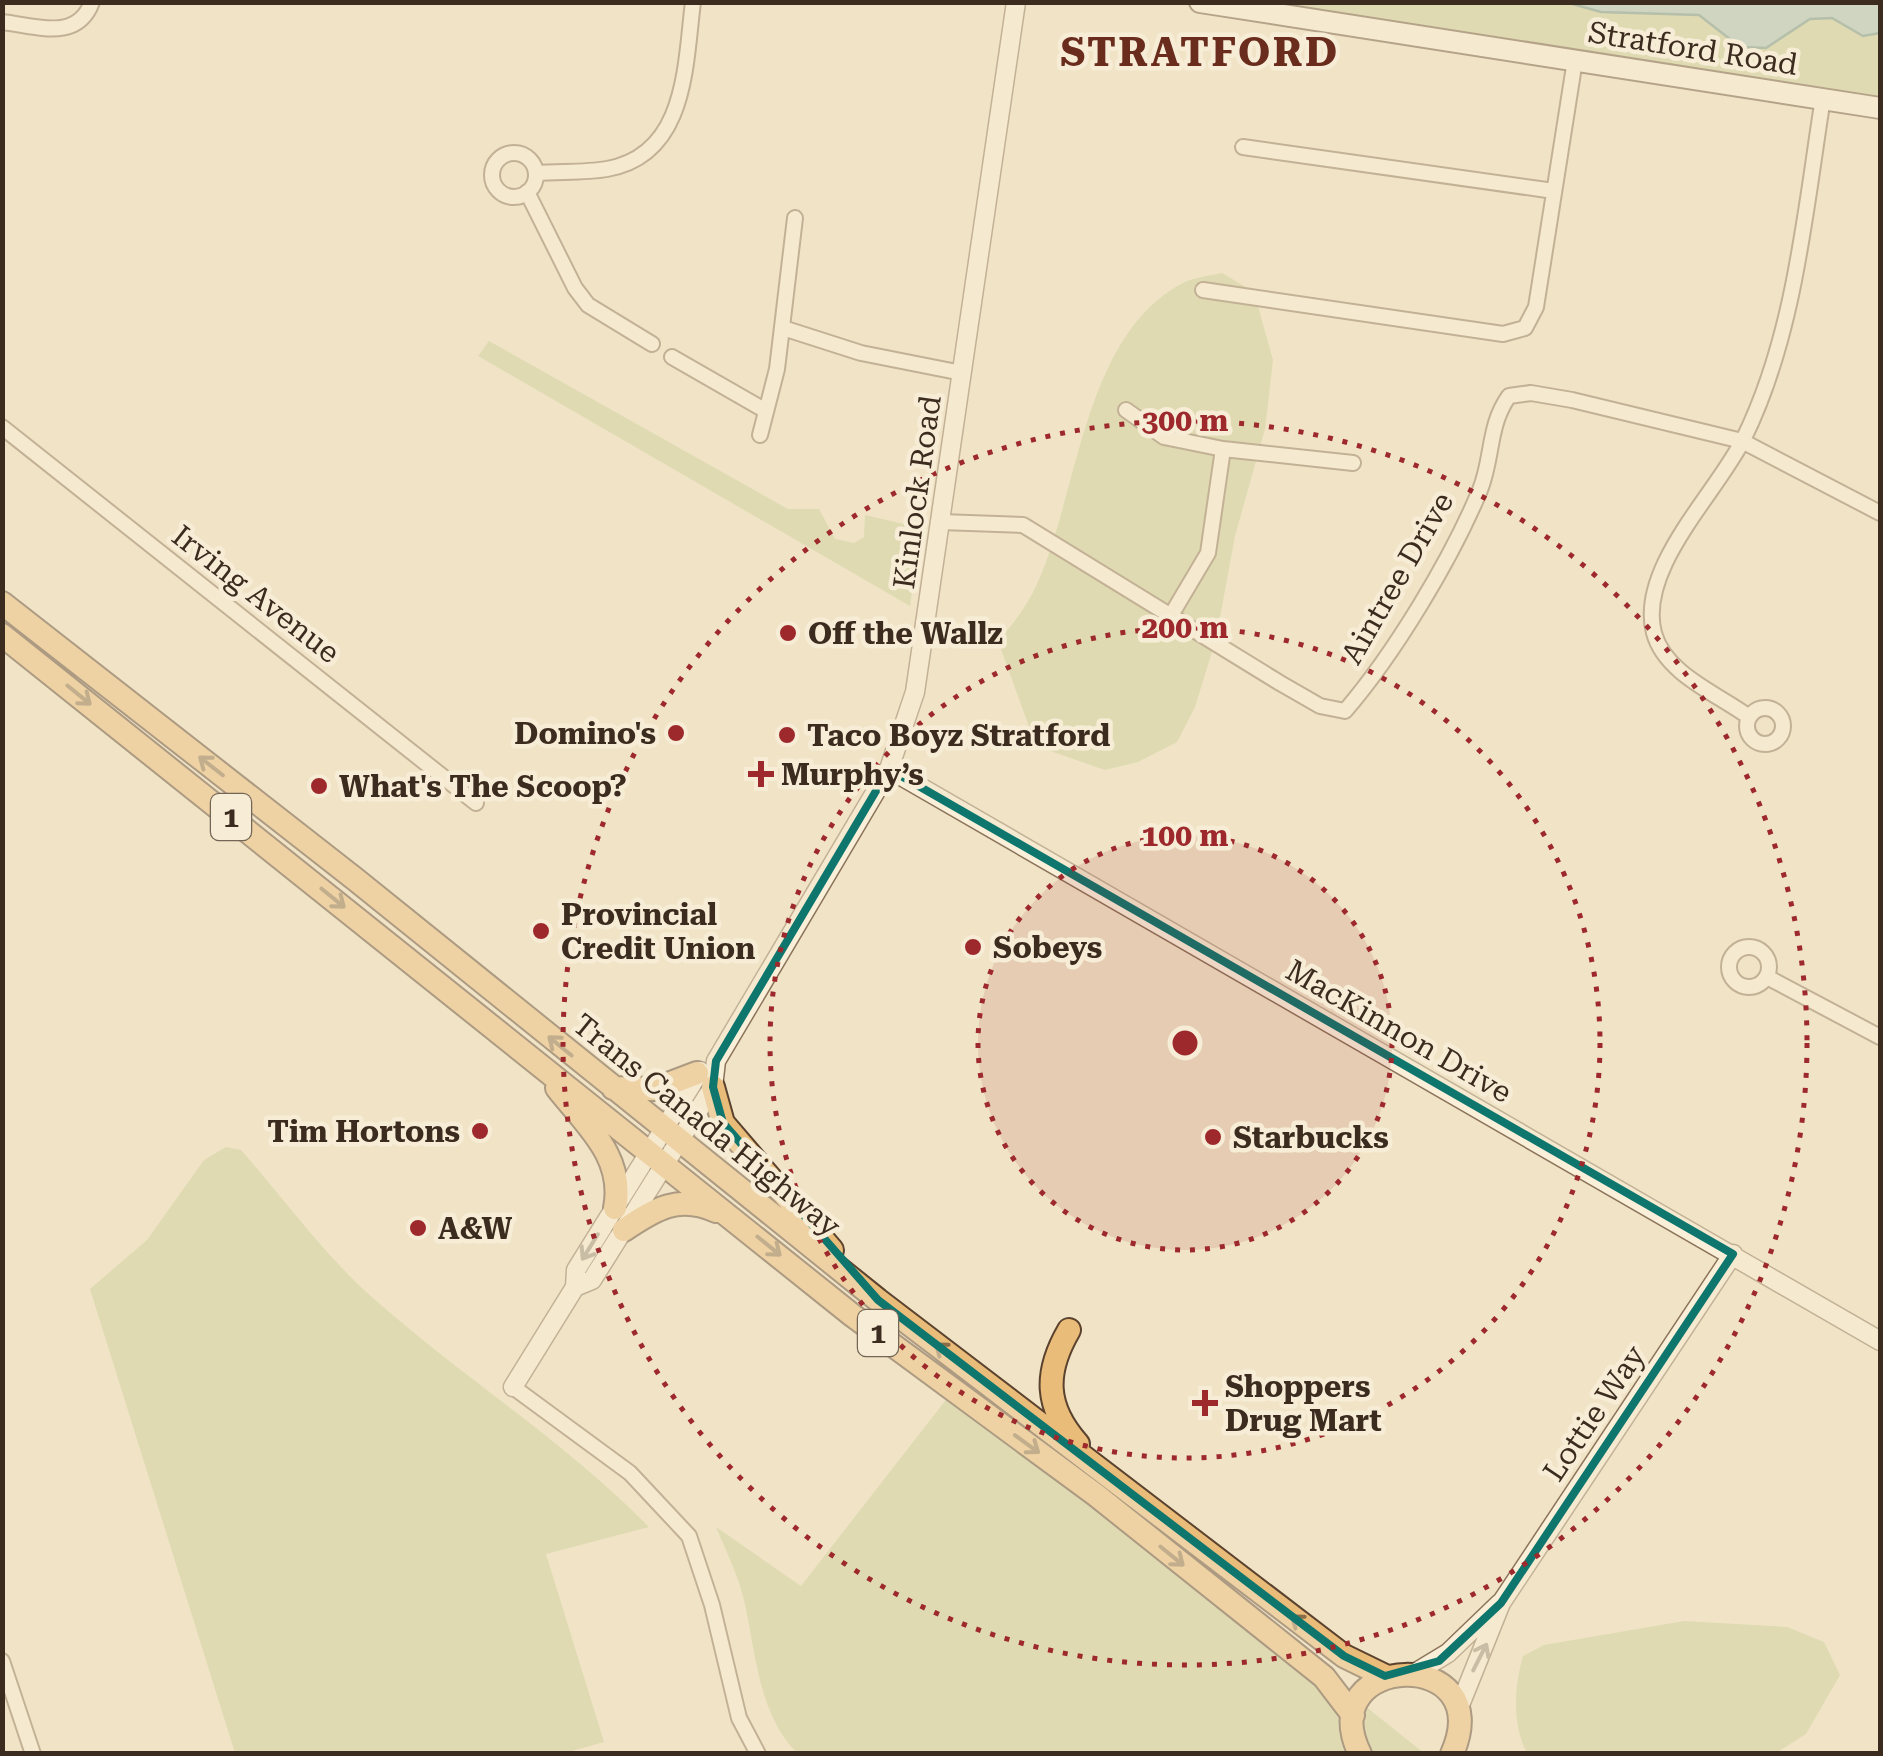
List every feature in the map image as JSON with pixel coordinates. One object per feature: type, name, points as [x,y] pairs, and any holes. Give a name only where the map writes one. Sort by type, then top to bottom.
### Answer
[{"type":"highway","name":"Trans Canada Highway","points":[[2,603],[612,1088],[739,1222],[852,1314],[1096,1495],[1324,1677],[1354,1715]]},
{"type":"highway","name":"Trans Canada Highway","points":[[2,634],[533,1058],[665,1146],[878,1300],[1344,1656],[1385,1676]]},
{"type":"highway","points":[[533,1058],[608,1153],[616,1169],[619,1219],[677,1202],[697,1202],[739,1222]]},
{"type":"highway","points":[[612,1088],[655,1089],[709,1074],[723,1122],[878,1300]]},
{"type":"highway","points":[[1069,1330],[1050,1374],[1051,1401],[1062,1426],[1107,1477]]},
{"type":"highway","points":[[1360,1754],[1353,1734],[1354,1715],[1364,1692],[1385,1676],[1415,1673],[1446,1689],[1458,1710],[1460,1748]]},
{"type":"main road","name":"Stratford Road","points":[[1200,2],[1880,108]]},
{"type":"street","points":[[2,22],[71,28],[85,20],[92,2]]},
{"type":"street","points":[[536,172],[608,169],[635,160],[658,142],[680,97],[694,2]]},
{"type":"street","name":"Kinlock Road","points":[[513,1387],[575,1287],[576,1270],[619,1219],[665,1146],[889,769],[915,692],[1016,2]]},
{"type":"street","points":[[1204,290],[1515,333],[1532,320],[1574,60]]},
{"type":"street","points":[[1749,717],[1682,674],[1654,636],[1652,605],[1665,562],[1742,442],[1761,400],[1782,332],[1823,98]]},
{"type":"street","points":[[1243,146],[1554,191]]},
{"type":"street","points":[[518,153],[530,160],[536,172],[527,192],[513,196],[500,191],[492,178],[495,164],[505,155],[518,153]]},
{"type":"street","points":[[527,192],[575,288],[588,304],[652,344]]},
{"type":"street","points":[[760,434],[783,328],[796,218]]},
{"type":"street","points":[[783,328],[861,354],[962,373]]},
{"type":"street","points":[[672,357],[766,411]]},
{"type":"street","name":"Aintree Drive","points":[[1170,617],[1320,706],[1345,711],[1375,676],[1460,533],[1482,485],[1500,408],[1509,396],[1530,394],[1742,442]]},
{"type":"street","points":[[1126,410],[1164,437],[1223,449],[1353,463]]},
{"type":"street","name":"Irving Avenue","points":[[2,427],[476,803]]},
{"type":"street","points":[[1742,442],[1880,513]]},
{"type":"street","points":[[941,522],[1023,525],[1170,617],[1208,553],[1223,449]]},
{"type":"street","name":"MacKinnon Drive","points":[[889,769],[1880,1341]]},
{"type":"street","points":[[1767,977],[1879,1032]]},
{"type":"street","name":"Lottie Way","points":[[1458,1710],[1501,1603],[1733,1254]]},
{"type":"street","points":[[513,1387],[630,1473],[688,1536],[712,1605],[739,1718],[758,1754]]},
{"type":"street","name":"Lottie Way","points":[[1415,1673],[1448,1654],[1501,1603]]},
{"type":"street","points":[[2,1661],[33,1754]]},
{"type":"highlighted area","points":[[889,769],[1733,1254],[1501,1603],[1439,1661],[1385,1676],[1344,1656],[878,1300],[723,1123],[713,1087],[716,1061]]},
{"type":"green space","points":[[1272,3],[1880,3],[1880,105],[1671,64]]},
{"type":"green space","points":[[1222,273],[1254,292],[1273,360],[1265,429],[1235,536],[1216,639],[1195,707],[1177,742],[1138,762],[1105,770],[1036,746],[998,641],[1037,584],[1088,418],[1104,376],[1125,338],[1151,306],[1185,282]]},
{"type":"green space","points":[[489,341],[788,509],[819,509],[835,539],[854,543],[864,537],[865,515],[921,528],[910,606],[478,356]]},
{"type":"green space","points":[[226,1147],[241,1150],[355,1282],[583,1466],[649,1527],[546,1554],[604,1742],[561,1754],[235,1753],[90,1289],[147,1240],[204,1160]]},
{"type":"green space","points":[[959,1383],[1424,1753],[797,1753],[766,1701],[741,1591],[716,1527],[801,1586]]},
{"type":"green space","points":[[1684,1621],[1787,1627],[1824,1642],[1840,1675],[1806,1734],[1776,1753],[1527,1753],[1516,1705],[1523,1656],[1544,1645]]},
{"type":"water","points":[[1569,3],[1880,3],[1880,33],[1863,36],[1832,18],[1810,19],[1766,48],[1740,47],[1699,15],[1601,12]]},
{"type":"place","name":"Off the Wallz","points":[[788,633]]},
{"type":"place","name":"Domino's","points":[[676,733]]},
{"type":"place","name":"Taco Boyz Stratford","points":[[787,735]]},
{"type":"place","name":"Murphy’s","points":[[761,774]]},
{"type":"place","name":"What's The Scoop?","points":[[319,786]]},
{"type":"place","name":"Provincial Credit Union","points":[[541,931]]},
{"type":"place","name":"Sobeys","points":[[973,947]]},
{"type":"place","name":"Tim Hortons","points":[[480,1131]]},
{"type":"place","name":"Starbucks","points":[[1213,1137]]},
{"type":"place","name":"A&W","points":[[418,1228]]},
{"type":"place","name":"Shoppers Drug Mart","points":[[1205,1403]]},
{"type":"district","name":"STRATFORD","points":[[1200,52]]}]
